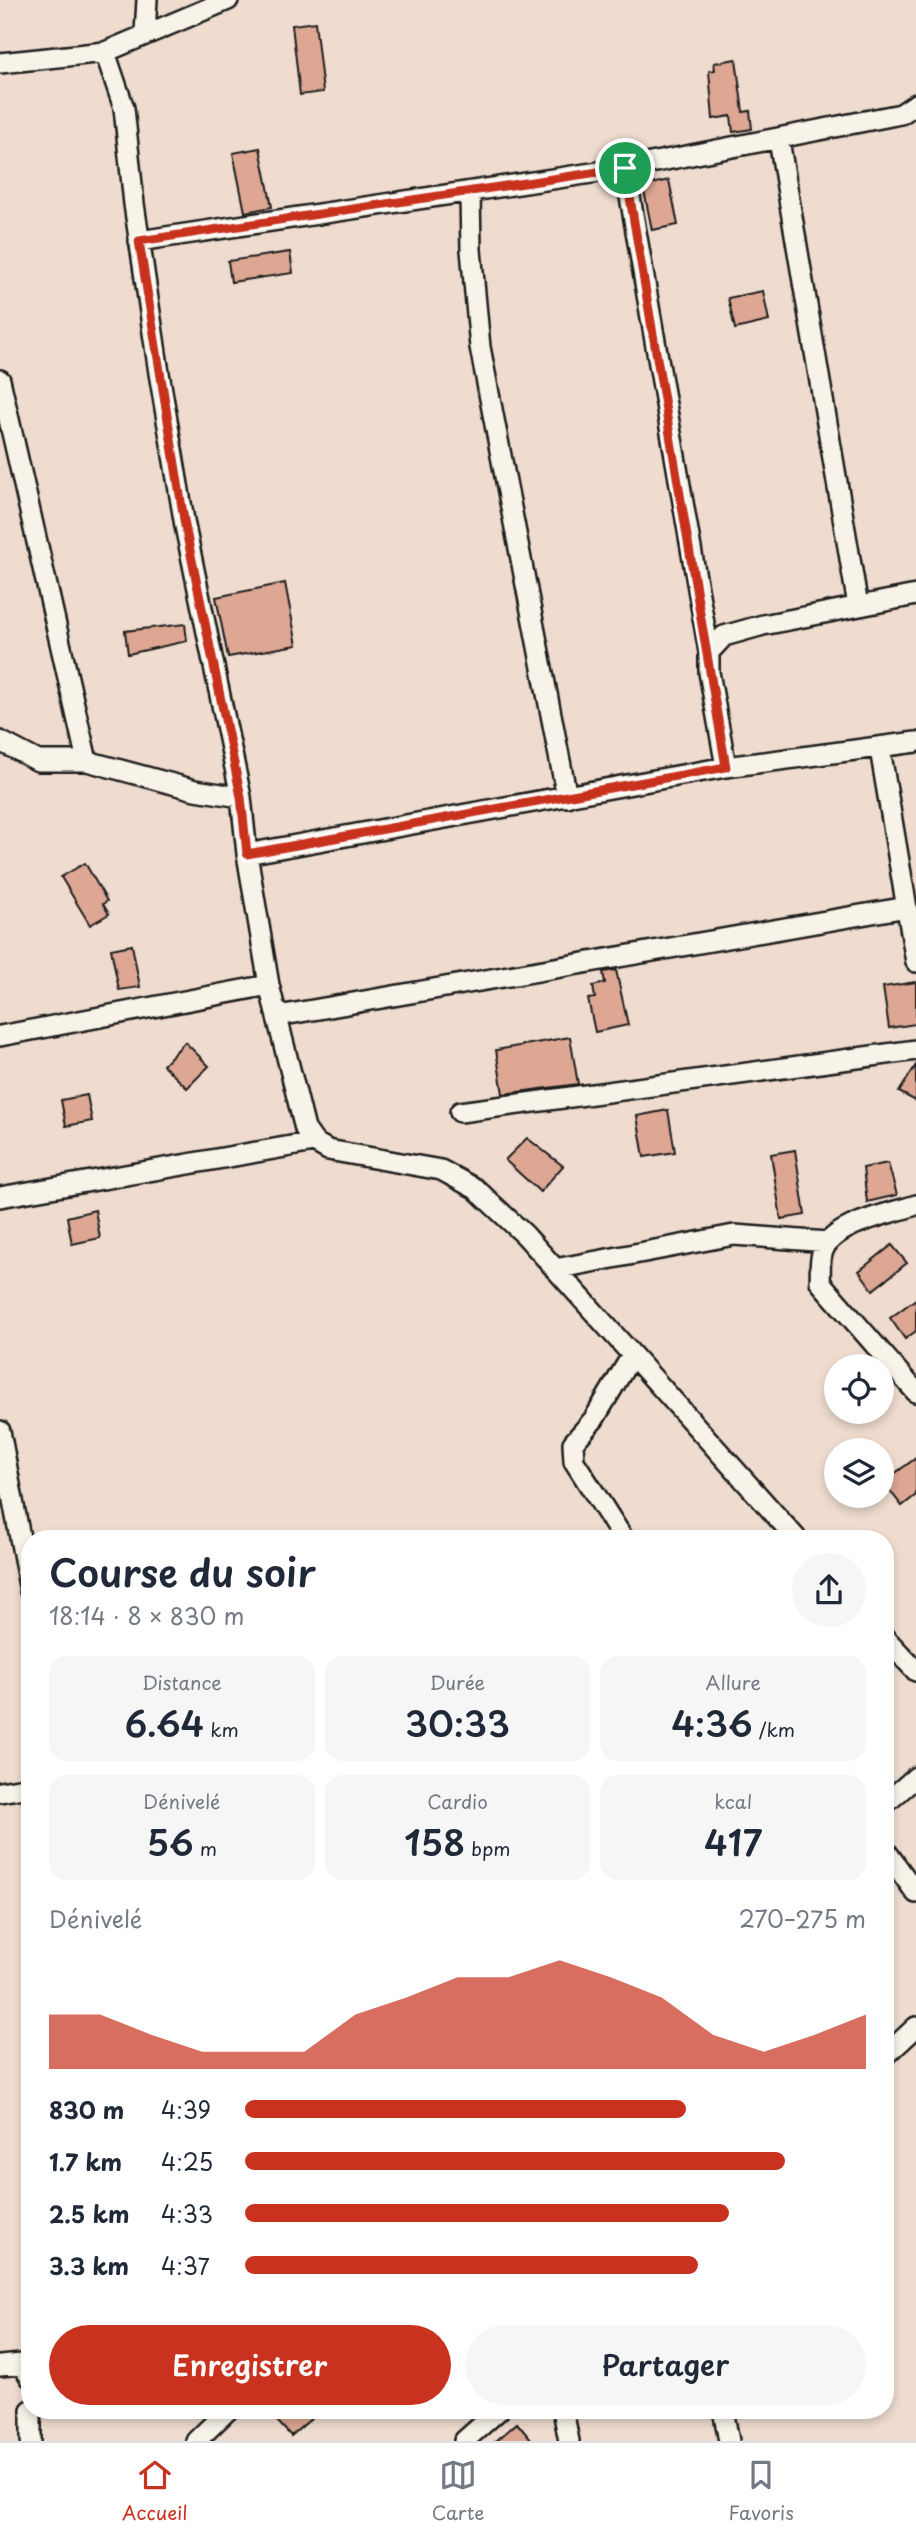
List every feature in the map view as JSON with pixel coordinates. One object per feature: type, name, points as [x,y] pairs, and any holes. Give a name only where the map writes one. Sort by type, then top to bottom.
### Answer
[{"type":"street","points":[[145,33],[147,0]]},
{"type":"street","points":[[0,63],[105,52],[228,0]]},
{"type":"street","points":[[105,52],[124,108],[139,241],[185,526],[241,797],[247,854],[269,985],[305,1129],[314,1142],[328,1150],[441,1170],[476,1189],[555,1269],[789,1530]]},
{"type":"street","points":[[139,241],[470,194],[625,168],[901,114],[916,104]]},
{"type":"street","points":[[779,140],[858,606]]},
{"type":"street","points":[[625,168],[709,652],[709,672],[726,767]]},
{"type":"street","points":[[470,194],[471,250],[480,348],[567,797]]},
{"type":"street","points":[[0,380],[3,415],[87,761]]},
{"type":"street","points":[[709,652],[724,636],[916,594]]},
{"type":"street","points":[[0,741],[38,761],[87,761],[195,790],[241,797]]},
{"type":"street","points":[[247,854],[448,815],[567,797],[726,767],[916,743]]},
{"type":"street","points":[[880,749],[916,962]]},
{"type":"street","points":[[278,1016],[907,907]]},
{"type":"street","points":[[0,1036],[269,985]]},
{"type":"street","points":[[460,1112],[916,1050]]},
{"type":"street","points":[[0,1197],[314,1142]]},
{"type":"street","points":[[916,1205],[845,1228],[828,1242],[821,1254],[820,1282],[916,1392]]},
{"type":"street","points":[[555,1269],[734,1235],[828,1242]]},
{"type":"street","points":[[618,1530],[574,1461],[573,1443],[594,1419],[631,1357]]},
{"type":"street","points":[[0,1431],[21,1543]]},
{"type":"street","points":[[894,1648],[916,1671]]},
{"type":"street","points":[[894,1797],[916,1777]]},
{"type":"street","points":[[0,1792],[21,1788]]},
{"type":"street","points":[[894,1862],[916,1893]]},
{"type":"street","points":[[894,2048],[916,2027]]},
{"type":"street","points":[[0,2366],[21,2364]]},
{"type":"street","points":[[31,2419],[31,2441]]},
{"type":"street","points":[[196,2441],[217,2419]]},
{"type":"street","points":[[464,2441],[489,2419]]},
{"type":"street","points":[[565,2419],[569,2441]]},
{"type":"street","points":[[725,2419],[729,2441]]},
{"type":"building","points":[[315,22],[323,92],[300,95],[292,25]]},
{"type":"building","points":[[736,59],[743,112],[750,111],[752,129],[733,132],[731,116],[713,119],[709,71],[715,70],[714,63]]},
{"type":"building","points":[[260,148],[272,207],[245,212],[233,153]]},
{"type":"building","points":[[669,180],[678,225],[652,230],[643,186]]},
{"type":"building","points":[[290,252],[293,273],[231,282],[228,261]]},
{"type":"building","points":[[763,291],[769,321],[735,329],[728,298]]},
{"type":"building","points":[[285,583],[297,645],[228,657],[216,597]]},
{"type":"building","points":[[185,624],[187,641],[128,654],[125,631]]},
{"type":"building","points":[[85,863],[107,901],[103,904],[109,914],[90,925],[61,877]]},
{"type":"building","points":[[132,945],[140,987],[119,990],[111,949]]},
{"type":"building","points":[[616,970],[628,1025],[595,1032],[588,999],[595,998],[593,986],[605,983],[603,972]]},
{"type":"building","points":[[916,982],[916,1024],[889,1028],[883,987]]},
{"type":"building","points":[[570,1037],[578,1084],[503,1094],[496,1050]]},
{"type":"building","points":[[185,1042],[209,1066],[187,1088],[163,1065]]},
{"type":"building","points":[[916,1065],[916,1101],[899,1092]]},
{"type":"building","points":[[87,1095],[92,1121],[66,1126],[61,1100]]},
{"type":"building","points":[[668,1110],[675,1152],[644,1157],[637,1116]]},
{"type":"building","points":[[527,1138],[563,1166],[540,1192],[505,1160]]},
{"type":"building","points":[[795,1150],[805,1215],[781,1219],[771,1154]]},
{"type":"building","points":[[888,1163],[897,1195],[867,1202],[863,1168]]},
{"type":"building","points":[[95,1210],[100,1238],[72,1244],[67,1217]]},
{"type":"building","points":[[892,1245],[907,1263],[873,1290],[859,1271]]},
{"type":"building","points":[[916,1299],[916,1331],[905,1339],[890,1318]]},
{"type":"building","points":[[916,1458],[916,1495],[902,1506],[894,1496],[894,1474]]},
{"type":"building","points":[[275,2419],[311,2419],[291,2436]]},
{"type":"building","points":[[517,2423],[532,2441],[496,2441]]},
{"type":"route","points":[[625,168],[709,652],[709,672],[726,767],[567,797],[448,815],[247,854],[241,797],[185,526],[139,241],[470,194],[625,168]]}]
